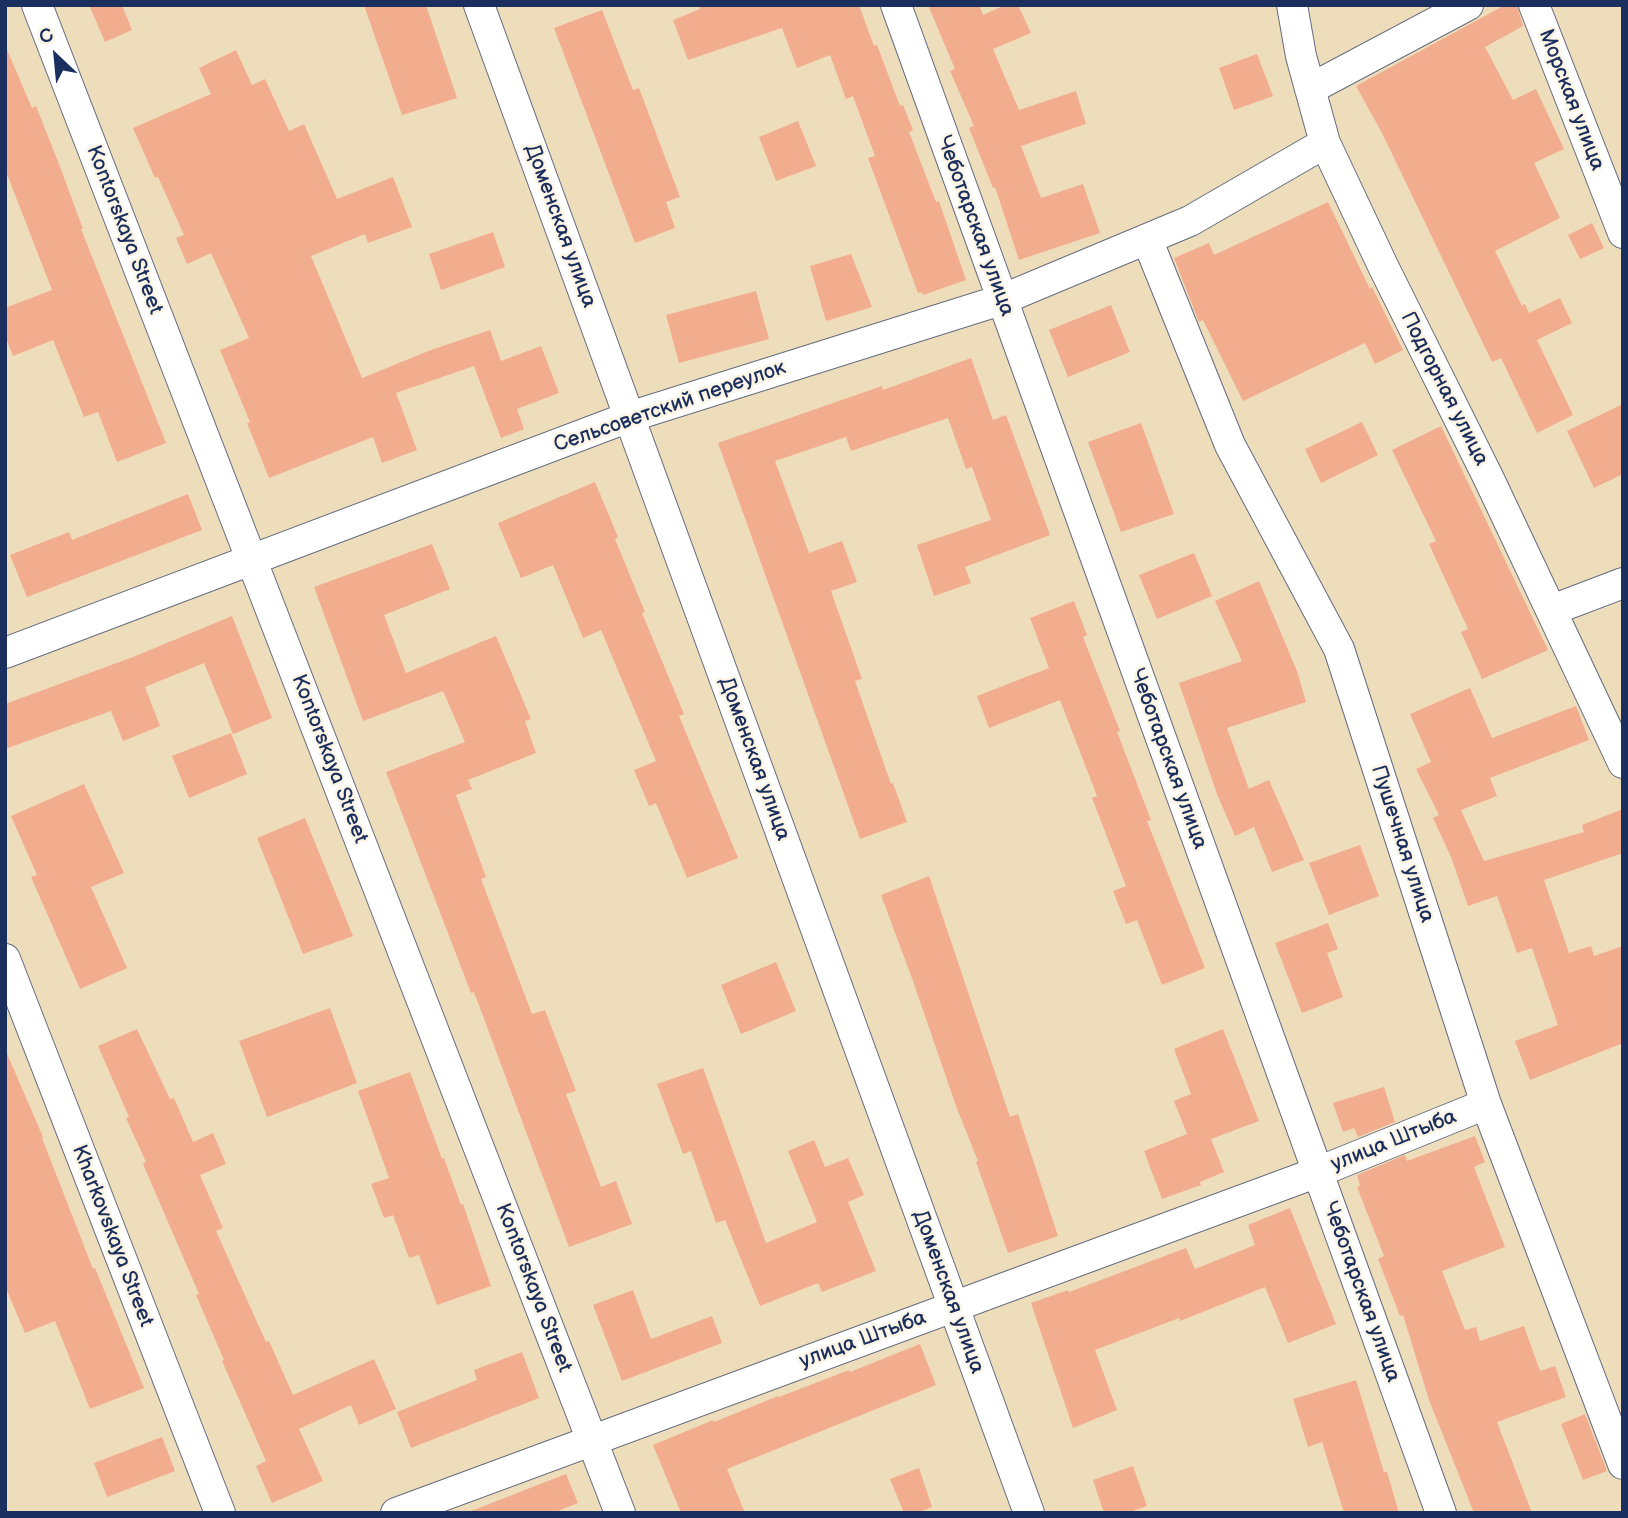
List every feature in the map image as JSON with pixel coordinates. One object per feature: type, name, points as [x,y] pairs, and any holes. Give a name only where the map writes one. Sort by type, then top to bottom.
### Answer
[{"type":"street","name":"Kontorskaya Street","points":[[37,5],[621,1513]]},
{"type":"street","name":"Доменская улица","points":[[479,5],[1029,1513]]},
{"type":"street","name":"Чеботарская улица","points":[[896,5],[1441,1513]]},
{"type":"street","name":"Подгорная улица","points":[[1292,5],[1301,56],[1325,143],[1623,762]]},
{"type":"street","points":[[1310,89],[1468,5]]},
{"type":"street","name":"Морская улица","points":[[1534,5],[1623,233]]},
{"type":"street","name":"Сельсоветский переулок","points":[[5,653],[629,417],[1001,300],[1190,221],[1325,143]]},
{"type":"street","name":"Пушечная улица","points":[[1147,239],[1230,445],[1339,649],[1486,1104],[1623,1464]]},
{"type":"street","points":[[1552,610],[1623,583]]},
{"type":"street","name":"Kharkovskaya Street","points":[[5,959],[220,1513]]},
{"type":"street","name":"улица Штыба","points":[[396,1513],[1318,1172],[1486,1104]]},
{"type":"building","points":[[89,5],[122,5],[132,30],[105,42]]},
{"type":"building","points":[[364,5],[426,5],[457,98],[402,115]]},
{"type":"building","points":[[700,5],[859,5],[874,46],[877,45],[900,106],[903,105],[913,130],[909,132],[936,202],[939,201],[966,280],[923,295],[922,292],[918,293],[868,158],[875,156],[853,96],[846,99],[830,55],[797,68],[782,28],[688,60],[673,20],[700,9]]},
{"type":"building","points":[[928,5],[979,5],[983,15],[1005,5],[1018,5],[1031,33],[993,49],[1019,110],[1076,91],[1086,124],[1021,146],[1041,198],[1083,184],[1100,233],[1019,260],[995,187],[993,188],[969,128],[974,126],[950,71],[955,69]]},
{"type":"building","points":[[1505,5],[1517,5],[1523,26],[1485,47],[1513,100],[1536,89],[1564,149],[1534,163],[1560,218],[1495,251],[1522,306],[1525,304],[1529,313],[1560,298],[1572,323],[1537,340],[1573,415],[1537,433],[1501,358],[1492,362],[1382,133],[1356,86]]},
{"type":"building","points":[[602,10],[633,90],[639,88],[680,197],[666,202],[675,228],[635,243],[554,28]]},
{"type":"building","points":[[5,45],[32,108],[36,106],[81,229],[166,443],[117,462],[98,412],[84,417],[53,340],[13,356],[5,336],[5,308],[52,290],[5,169]]},
{"type":"building","points":[[236,50],[252,85],[265,79],[289,131],[304,124],[337,199],[393,177],[412,227],[368,243],[365,234],[311,256],[362,378],[490,330],[501,361],[541,346],[559,393],[517,409],[524,429],[501,438],[474,366],[396,393],[417,450],[382,463],[373,437],[269,478],[247,423],[250,422],[220,350],[249,338],[211,253],[187,264],[176,238],[184,235],[133,128],[211,94],[199,68]]},
{"type":"building","points":[[1257,54],[1273,96],[1234,110],[1219,68]]},
{"type":"building","points":[[798,121],[816,166],[776,181],[759,137]]},
{"type":"building","points":[[1328,202],[1403,350],[1375,364],[1365,343],[1243,401],[1203,320],[1199,322],[1174,258],[1209,243],[1214,255]]},
{"type":"building","points":[[1592,223],[1604,248],[1580,259],[1568,235]]},
{"type":"building","points":[[493,232],[505,267],[441,290],[429,254]]},
{"type":"building","points":[[851,254],[872,307],[826,321],[810,266]]},
{"type":"building","points":[[756,291],[769,339],[679,363],[666,315]]},
{"type":"building","points":[[1111,305],[1130,352],[1068,377],[1049,330]]},
{"type":"building","points":[[971,358],[993,420],[1006,415],[1050,535],[965,567],[971,583],[934,596],[917,545],[991,520],[972,467],[966,469],[948,418],[851,451],[846,437],[775,461],[809,553],[842,541],[857,582],[831,591],[862,679],[855,681],[907,822],[860,839],[718,443],[882,386],[883,390]]},
{"type":"building","points":[[1623,404],[1623,474],[1594,488],[1567,431]]},
{"type":"building","points":[[1362,422],[1378,455],[1321,483],[1305,449]]},
{"type":"building","points":[[1141,423],[1174,514],[1121,532],[1088,442]]},
{"type":"building","points":[[1441,426],[1548,650],[1482,679],[1461,632],[1468,629],[1429,544],[1436,541],[1392,450]]},
{"type":"building","points":[[595,482],[645,612],[642,613],[684,714],[679,716],[738,858],[687,878],[656,803],[649,806],[634,770],[656,761],[601,630],[583,638],[553,565],[521,578],[498,523]]},
{"type":"building","points":[[188,494],[202,530],[27,597],[10,555],[69,532],[72,540]]},
{"type":"building","points":[[432,544],[450,589],[384,615],[406,673],[496,636],[531,719],[525,721],[536,753],[468,780],[472,789],[456,795],[486,877],[481,879],[532,1014],[545,1010],[576,1091],[566,1094],[601,1187],[616,1181],[632,1224],[569,1247],[474,992],[471,993],[386,772],[465,742],[443,691],[363,721],[314,587]]},
{"type":"building","points":[[1194,553],[1212,596],[1157,619],[1139,575]]},
{"type":"building","points":[[1259,581],[1297,671],[1306,702],[1227,728],[1249,789],[1269,780],[1304,860],[1272,872],[1254,827],[1235,836],[1217,794],[1179,683],[1242,661],[1215,601]]},
{"type":"building","points":[[1074,601],[1087,635],[1083,637],[1151,820],[1147,821],[1205,968],[1162,985],[1137,920],[1126,924],[1113,891],[1126,886],[1092,798],[1097,796],[1060,700],[989,728],[977,696],[1049,668],[1030,618]]},
{"type":"building","points":[[232,616],[272,718],[233,734],[204,663],[145,687],[160,726],[123,741],[111,711],[5,749],[5,704],[133,657]]},
{"type":"building","points":[[1470,688],[1492,738],[1576,706],[1589,740],[1490,778],[1497,796],[1461,810],[1484,861],[1584,832],[1582,825],[1623,809],[1623,853],[1544,880],[1569,953],[1591,946],[1594,956],[1623,946],[1623,1043],[1530,1080],[1515,1041],[1558,1025],[1532,948],[1517,953],[1497,896],[1468,906],[1451,857],[1433,818],[1439,815],[1416,769],[1431,762],[1410,714]]},
{"type":"building","points":[[231,733],[247,774],[189,798],[172,756]]},
{"type":"building","points":[[84,784],[124,873],[91,887],[127,968],[80,989],[31,877],[37,875],[11,816]]},
{"type":"building","points":[[305,818],[353,936],[303,954],[257,838]]},
{"type":"building","points":[[1360,845],[1379,896],[1329,915],[1309,863]]},
{"type":"building","points":[[929,876],[1010,1117],[1018,1114],[1058,1236],[1008,1253],[976,1162],[978,1161],[881,895]]},
{"type":"building","points":[[1328,923],[1338,949],[1327,953],[1343,997],[1302,1013],[1275,943]]},
{"type":"building","points":[[776,962],[796,1011],[741,1034],[721,985]]},
{"type":"building","points":[[330,1008],[357,1083],[267,1117],[239,1041]]},
{"type":"building","points":[[137,1029],[170,1099],[174,1098],[193,1142],[213,1133],[226,1164],[200,1175],[223,1228],[216,1231],[293,1395],[374,1359],[396,1409],[359,1425],[351,1405],[299,1429],[323,1481],[272,1503],[256,1466],[266,1461],[222,1361],[224,1360],[196,1295],[199,1294],[143,1164],[146,1162],[126,1118],[129,1117],[98,1046]]},
{"type":"building","points":[[1223,1029],[1259,1121],[1211,1139],[1224,1172],[1200,1182],[1201,1185],[1162,1199],[1144,1151],[1187,1134],[1174,1101],[1191,1094],[1174,1049]]},
{"type":"building","points":[[5,1049],[144,1388],[90,1409],[55,1321],[25,1333],[5,1286]]},
{"type":"building","points":[[703,1068],[766,1243],[817,1222],[788,1151],[814,1140],[825,1167],[848,1158],[864,1195],[848,1202],[876,1271],[822,1292],[818,1283],[760,1306],[725,1220],[716,1223],[691,1151],[683,1154],[657,1084]]},
{"type":"building","points":[[410,1072],[442,1159],[444,1158],[461,1205],[463,1204],[491,1286],[437,1305],[419,1255],[409,1258],[393,1215],[384,1218],[371,1184],[389,1178],[358,1091]]},
{"type":"building","points":[[1384,1087],[1395,1122],[1358,1137],[1354,1128],[1343,1132],[1333,1103]]},
{"type":"building","points":[[1475,1136],[1485,1162],[1474,1167],[1505,1247],[1442,1271],[1465,1330],[1476,1327],[1480,1341],[1524,1326],[1540,1371],[1555,1366],[1566,1397],[1497,1422],[1532,1513],[1474,1513],[1429,1400],[1403,1315],[1400,1316],[1378,1259],[1384,1256],[1357,1187],[1360,1186],[1357,1175],[1405,1155],[1407,1161]]},
{"type":"building","points":[[1290,1208],[1336,1324],[1288,1343],[1265,1287],[1180,1321],[1179,1318],[1095,1350],[1117,1410],[1073,1428],[1031,1303],[1068,1290],[1069,1292],[1186,1248],[1195,1269],[1255,1245],[1248,1225]]},
{"type":"building","points":[[633,1290],[651,1339],[712,1316],[722,1343],[622,1381],[593,1305]]},
{"type":"building","points":[[920,1344],[936,1385],[727,1469],[745,1513],[681,1513],[653,1445],[713,1420],[714,1422]]},
{"type":"building","points":[[522,1352],[539,1398],[411,1448],[397,1412],[477,1380],[474,1370]]},
{"type":"building","points":[[1356,1380],[1399,1513],[1344,1513],[1322,1442],[1308,1447],[1293,1399]]},
{"type":"building","points":[[1585,1414],[1607,1471],[1583,1480],[1561,1424]]},
{"type":"building","points":[[162,1437],[175,1471],[107,1497],[94,1463]]},
{"type":"building","points":[[1133,1466],[1147,1506],[1127,1513],[1104,1513],[1093,1480]]},
{"type":"building","points":[[919,1468],[932,1507],[917,1513],[904,1513],[890,1479]]},
{"type":"building","points":[[566,1474],[578,1503],[553,1513],[471,1513],[471,1511]]}]
